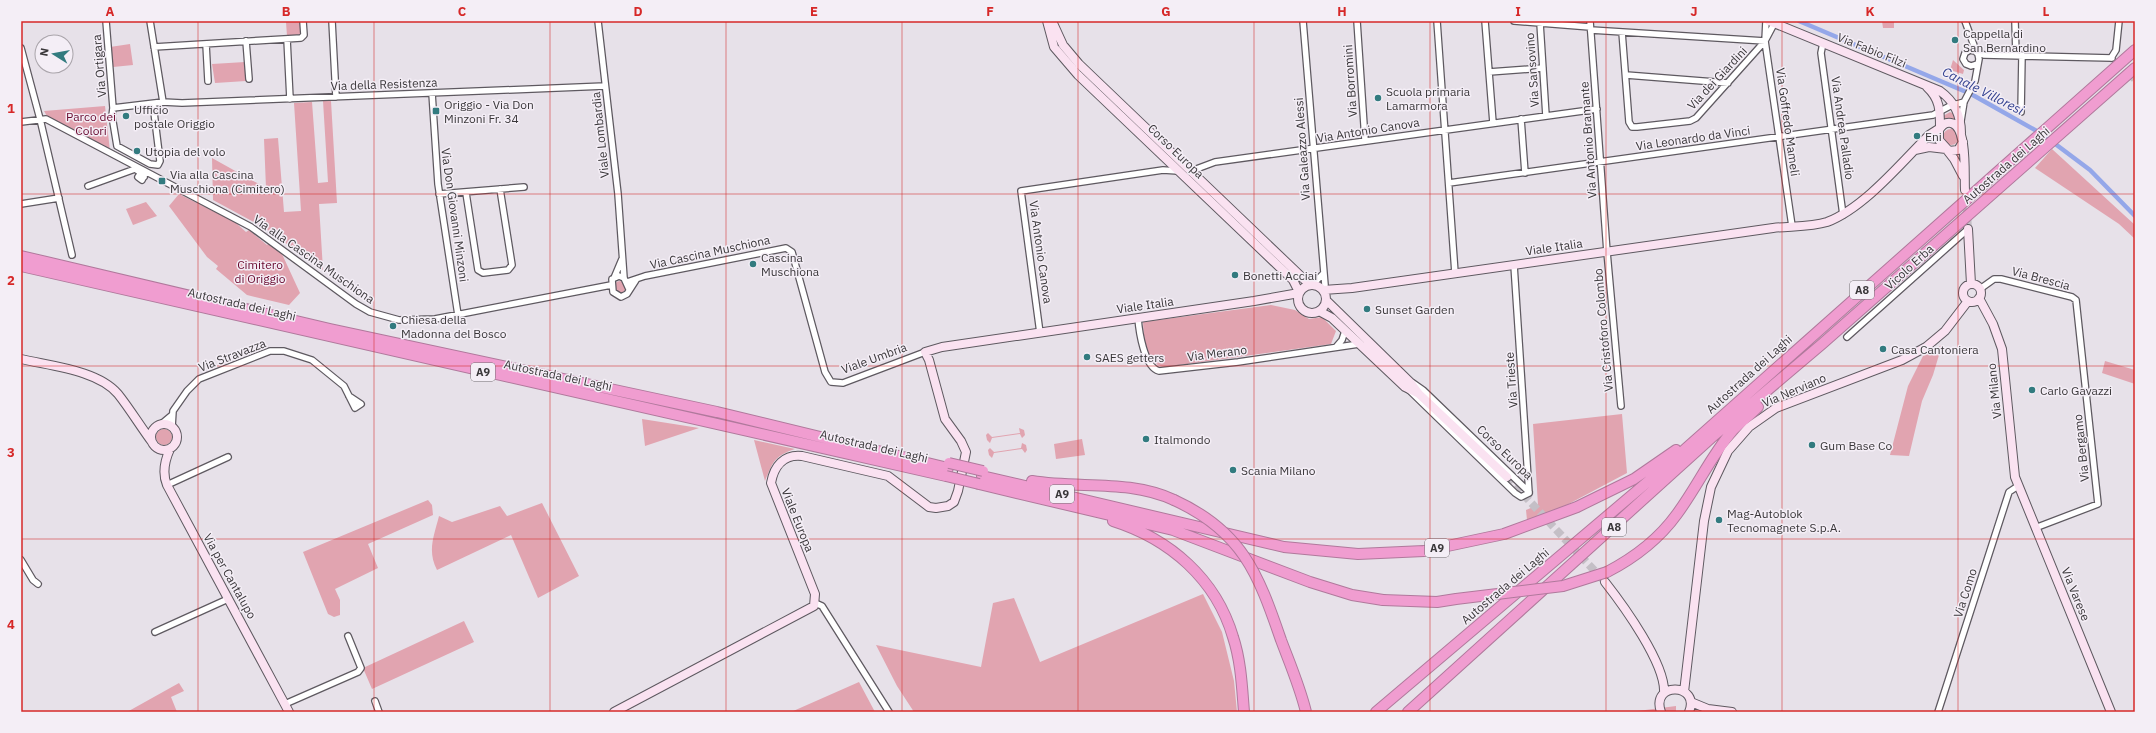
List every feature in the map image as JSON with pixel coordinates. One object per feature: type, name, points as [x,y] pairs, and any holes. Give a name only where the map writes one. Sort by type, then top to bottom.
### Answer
[{"type":"highway","name":"Autostrada dei Laghi","points":[[1376,712],[1594,528],[2135,50]]},
{"type":"highway","name":"Autostrada dei Laghi","points":[[1408,712],[1711,438],[1822,344],[2135,68]]},
{"type":"highway","name":"Autostrada dei Laghi","points":[[21,256],[330,329],[709,411],[892,453],[948,469]]},
{"type":"highway","name":"Autostrada dei Laghi","points":[[21,266],[948,469],[981,477],[1066,506]]},
{"type":"highway","name":"A9","points":[[1066,506],[1174,530],[1310,582],[1352,595],[1383,600],[1437,602],[1563,586],[1607,572],[1646,547],[1676,515],[1707,466],[1733,430],[1822,344]]},
{"type":"highway","name":"A9","points":[[981,477],[1284,547],[1358,554],[1424,551],[1504,534],[1577,508],[1634,479],[1707,429]]},
{"type":"highway","name":"A9","points":[[981,477],[1047,484],[1119,485],[1151,491],[1174,500],[1211,520],[1232,540],[1249,562],[1267,599],[1306,712]]},
{"type":"highway","name":"A9","points":[[1066,506],[1080,512],[1125,525],[1147,534],[1179,555],[1199,573],[1216,597],[1233,637],[1238,658],[1244,712]]},
{"type":"street","name":"Via Ortigara","points":[[106,21],[113,108],[163,102]]},
{"type":"street","points":[[150,21],[163,102]]},
{"type":"street","points":[[154,47],[303,37],[303,21]]},
{"type":"street","points":[[332,21],[336,97]]},
{"type":"street","name":"Viale Lombardia","points":[[598,21],[623,247]]},
{"type":"street","name":"Corso Europa","points":[[1046,21],[1054,47],[1078,75],[1293,280],[1299,293]]},
{"type":"street","name":"Corso Europa","points":[[1052,21],[1059,38],[1074,59],[1311,284]]},
{"type":"street","name":"Via Galeazzo Alessi","points":[[1303,21],[1325,294]]},
{"type":"street","name":"Via Borromini","points":[[1357,21],[1365,140]]},
{"type":"street","points":[[1437,21],[1455,273]]},
{"type":"street","points":[[1485,21],[1493,123]]},
{"type":"street","points":[[1514,21],[1540,23],[1581,23],[1622,32],[1765,41],[1770,22]]},
{"type":"street","points":[[1961,123],[1964,102],[1975,80],[1979,59],[1970,40],[1965,21]]},
{"type":"street","points":[[2015,21],[2019,55],[2021,112]]},
{"type":"street","points":[[1967,51],[1984,55],[2112,58],[2116,50],[2119,21]]},
{"type":"street","name":"Via Goffredo Mameli","points":[[1770,22],[1765,41],[1780,137],[1789,226]]},
{"type":"street","name":"Via Fabio Filzi","points":[[1770,22],[1923,83],[1945,94],[1954,105],[1961,123],[1961,132]]},
{"type":"street","name":"Via Sansovino","points":[[1540,23],[1546,116]]},
{"type":"street","name":"Via Antonio Bramante","points":[[1590,26],[1607,252]]},
{"type":"street","name":"Via dei Giardini","points":[[1622,32],[1629,122],[1635,127],[1690,121],[1701,114],[1765,41]]},
{"type":"street","points":[[287,39],[290,99]]},
{"type":"street","points":[[1970,40],[1963,59],[1966,64],[1971,66],[1977,64]]},
{"type":"street","points":[[246,41],[249,79]]},
{"type":"street","name":"Via Andrea Palladio","points":[[1823,43],[1822,53],[1843,215]]},
{"type":"street","points":[[206,44],[208,81]]},
{"type":"street","points":[[21,48],[24,71],[40,119],[72,255]]},
{"type":"street","points":[[1971,66],[1975,80]]},
{"type":"street","points":[[1489,72],[1543,68]]},
{"type":"street","points":[[1626,75],[1728,83]]},
{"type":"street","name":"Via Fabio Filzi","points":[[1923,83],[1937,97],[1940,112],[1940,128]]},
{"type":"street","name":"Via della Resistenza","points":[[163,102],[182,103],[606,86]]},
{"type":"street","name":"Via Don Giovanni Minzoni","points":[[432,93],[440,194],[458,315]]},
{"type":"street","name":"Via Leonardo da Vinci","points":[[1449,183],[1925,116],[1940,112],[1964,102]]},
{"type":"street","points":[[113,108],[112,116],[117,146],[150,164],[158,165],[160,161],[153,104]]},
{"type":"street","name":"Via Antonio Canova","points":[[1191,171],[1210,163],[1314,149],[1365,140],[1597,109]]},
{"type":"street","points":[[21,122],[40,119]]},
{"type":"street","name":"Via alla Cascina Muschiona","points":[[40,119],[46,119],[141,172],[264,235],[356,304],[370,312],[388,318],[412,321],[458,315],[597,286],[612,281]]},
{"type":"street","points":[[1521,119],[1525,173]]},
{"type":"street","points":[[1964,180],[1957,164],[1938,137],[1940,128],[1945,124],[1951,123],[1956,125],[1961,132],[1963,142],[1965,190]]},
{"type":"street","name":"Viale Italia","points":[[1325,294],[1333,294],[1352,288],[1760,231],[1833,219],[1843,215],[1851,209],[1914,151],[1929,135],[1940,128]]},
{"type":"street","points":[[1914,151],[1929,147],[1952,152],[1958,150],[1963,142]]},
{"type":"street","points":[[88,186],[135,169],[141,172]]},
{"type":"street","name":"Via Antonio Canova","points":[[1040,333],[1022,190],[1163,170],[1181,172]]},
{"type":"street","points":[[440,194],[524,187]]},
{"type":"street","points":[[466,193],[478,270],[483,273],[508,270],[512,265],[500,189]]},
{"type":"street","points":[[21,204],[59,198]]},
{"type":"street","points":[[1968,229],[1971,284]]},
{"type":"street","name":"Vicolo Erba","points":[[1847,337],[1968,229]]},
{"type":"street","points":[[623,247],[626,280],[629,288]]},
{"type":"street","points":[[623,247],[621,262],[612,281],[613,292],[617,297],[624,296],[636,280]]},
{"type":"street","name":"Via Cascina Muschiona","points":[[626,280],[636,280],[645,276],[781,248],[789,249]]},
{"type":"street","name":"Viale Umbria","points":[[789,249],[793,257],[825,372],[831,382],[843,383],[942,347],[1040,333]]},
{"type":"street","name":"Via Cristoforo Colombo","points":[[1607,252],[1621,406]]},
{"type":"street","name":"Via Trieste","points":[[1514,265],[1529,492]]},
{"type":"street","points":[[1311,284],[1325,294],[1324,306],[1319,311],[1306,312],[1298,303],[1299,293],[1302,288],[1311,284],[1320,280],[1323,274]]},
{"type":"street","name":"Via Brescia","points":[[1980,294],[1994,279],[2001,279],[2072,297],[2076,300]]},
{"type":"street","points":[[612,281],[626,280]]},
{"type":"street","points":[[1971,284],[1976,285],[1980,294],[1975,301],[1968,300],[1963,292],[1967,286],[1971,284]]},
{"type":"street","name":"Viale Italia","points":[[1040,333],[1254,302],[1299,293]]},
{"type":"street","name":"Corso Europa","points":[[1319,311],[1332,318],[1359,344],[1407,384],[1508,479],[1529,492],[1521,497],[1508,479],[1423,390],[1407,384],[1325,294]]},
{"type":"street","name":"Via Milano","points":[[1980,294],[1999,338],[2014,469],[2018,486]]},
{"type":"street","name":"Viale Italia","points":[[1254,302],[1285,300],[1298,303]]},
{"type":"street","name":"Via Nerviano","points":[[1674,691],[1685,678],[1704,521],[1711,487],[1728,451],[1749,427],[1776,408],[1902,360],[1926,347],[1945,331],[1968,300]]},
{"type":"street","name":"Via Bergamo","points":[[2035,528],[2098,504],[2076,300]]},
{"type":"street","name":"Via Merano","points":[[1138,318],[1140,339],[1150,364],[1155,370],[1159,371],[1238,362],[1359,344]]},
{"type":"street","points":[[1336,347],[1342,340],[1345,331]]},
{"type":"street","name":"Via Stravazza","points":[[158,426],[172,415],[187,391],[200,379],[270,351],[284,351],[312,360],[344,386],[349,396]]},
{"type":"street","name":"Viale Europa","points":[[815,603],[815,594],[772,489],[774,471],[777,466],[788,457],[802,456],[888,476],[929,507],[936,508],[948,506],[954,502],[958,491],[966,452],[961,441],[945,419],[929,360],[925,352]]},
{"type":"street","points":[[21,359],[84,374],[98,379],[118,394],[142,429],[166,458],[176,440],[176,433],[172,427],[172,415]]},
{"type":"street","points":[[1407,384],[1508,479]]},
{"type":"street","points":[[142,429],[158,426],[172,427]]},
{"type":"street","points":[[152,442],[152,434],[158,426]]},
{"type":"street","points":[[160,450],[170,449]]},
{"type":"street","points":[[167,485],[228,457]]},
{"type":"street","name":"Via per Cantalupo","points":[[166,458],[164,475],[167,485],[289,712]]},
{"type":"street","name":"Via Varese","points":[[2018,486],[2111,712]]},
{"type":"street","name":"Via Como","points":[[1938,712],[2009,492],[2018,486]]},
{"type":"street","points":[[21,560],[33,580],[38,584]]},
{"type":"street","points":[[1605,582],[1632,618],[1648,646],[1662,679],[1674,691],[1691,702],[1708,709],[1732,712]]},
{"type":"street","points":[[155,632],[228,599]]},
{"type":"street","points":[[614,712],[810,610],[815,603],[822,606],[889,712]]},
{"type":"street","points":[[285,704],[358,672],[361,668],[348,636]]},
{"type":"street","points":[[1661,712],[1659,704],[1674,691]]},
{"type":"street","points":[[375,701],[379,712]]},
{"type":"street","points":[[1691,702],[1691,712],[1708,709]]},
{"type":"green space","points":[[300,21],[301,35],[287,36],[286,22]]},
{"type":"green space","points":[[1882,21],[1894,21],[1894,28],[1883,28]]},
{"type":"green space","points":[[130,44],[133,65],[113,67],[110,47]]},
{"type":"green space","points":[[1953,60],[1964,70],[1963,74],[1950,70]]},
{"type":"green space","points":[[245,62],[246,81],[215,83],[212,64]]},
{"type":"green space","points":[[323,101],[331,101],[337,203],[319,204],[323,270],[263,227],[213,200],[212,158],[266,188],[264,139],[278,138],[284,212],[301,211],[294,103],[312,102],[318,183],[328,182]]},
{"type":"green space","name":"Parco dei Colori","points":[[105,106],[110,151],[48,118],[44,111]]},
{"type":"green space","points":[[1950,112],[1954,114],[1957,123],[1942,122],[1943,116]]},
{"type":"green space","points":[[1948,129],[1954,129],[1959,134],[1957,143],[1954,145],[1948,145],[1943,140],[1943,134]]},
{"type":"green space","points":[[2052,149],[2135,225],[2135,239],[2119,224],[2035,168]]},
{"type":"green space","name":"Cimitero di Origgio","points":[[179,194],[235,222],[246,232],[249,230],[267,245],[269,243],[282,254],[300,293],[289,305],[247,295],[216,269],[218,266],[207,257],[169,206]]},
{"type":"green space","points":[[146,202],[157,216],[133,225],[126,209]]},
{"type":"green space","points":[[620,281],[624,283],[626,287],[624,291],[620,293],[616,291],[614,287],[616,283]]},
{"type":"green space","points":[[1271,305],[1295,310],[1309,319],[1322,317],[1336,331],[1331,344],[1165,367],[1158,365],[1153,361],[1147,350],[1143,322]]},
{"type":"green space","points":[[1942,345],[1933,375],[1922,401],[1909,456],[1890,455],[1908,386],[1923,356]]},
{"type":"green space","points":[[2105,361],[2135,370],[2135,384],[2102,373]]},
{"type":"green space","points":[[1622,414],[1627,473],[1561,508],[1527,520],[1526,510],[1538,505],[1533,424]]},
{"type":"green space","points":[[642,419],[699,428],[645,446]]},
{"type":"green space","points":[[1019,428],[1024,430],[1025,435],[1022,438],[1020,434],[992,438],[990,443],[987,440],[986,435],[988,433],[992,437],[1020,433]]},
{"type":"green space","points":[[164,429],[171,434],[172,437],[167,444],[164,445],[157,440],[156,437],[161,430]]},
{"type":"green space","points":[[1082,439],[1085,455],[1056,459],[1054,444]]},
{"type":"green space","points":[[754,440],[795,449],[783,454],[775,460],[765,481]]},
{"type":"green space","points":[[1022,443],[1026,445],[1027,450],[1025,453],[1022,449],[994,453],[992,458],[989,455],[988,450],[990,448],[994,452],[1021,448]]},
{"type":"green space","points":[[428,500],[432,505],[433,515],[368,544],[378,568],[335,589],[340,600],[340,615],[334,617],[328,614],[303,552]]},
{"type":"green space","points":[[542,503],[579,576],[538,598],[511,535],[437,570],[432,556],[432,543],[439,516],[452,522],[500,506],[507,516]]},
{"type":"green space","points":[[1203,594],[1222,632],[1234,681],[1237,712],[914,712],[897,686],[876,645],[981,667],[993,603],[1014,598],[1040,662]]},
{"type":"green space","points":[[464,621],[474,642],[372,689],[363,668]]},
{"type":"green space","points":[[859,682],[875,712],[791,712]]},
{"type":"green space","points":[[179,683],[184,691],[171,697],[177,712],[127,712]]},
{"type":"green space","points":[[1676,706],[1676,712],[1630,712]]},
{"type":"waterway","name":"Canale Villoresi","points":[[1799,21],[1971,94],[2042,134],[2090,170],[2135,216]]},
{"type":"tunnel","points":[[2112,58],[2135,81]]},
{"type":"tunnel","points":[[1966,196],[1968,229]]},
{"type":"tunnel","points":[[1507,477],[1605,582]]},
{"type":"place","name":"Cappella di San Bernardino","points":[[1955,40]]},
{"type":"place","name":"Scuola primaria Lamarmora","points":[[1378,98]]},
{"type":"place","name":"Origgio - Via Don Minzoni Fr. 34","points":[[436,111]]},
{"type":"place","name":"Ufficio postale Origgio","points":[[126,116]]},
{"type":"place","name":"Eni","points":[[1917,136]]},
{"type":"place","name":"Utopia del volo","points":[[137,151]]},
{"type":"place","name":"Via alla Cascina Muschiona (Cimitero)","points":[[162,181]]},
{"type":"place","name":"Cascina Muschiona","points":[[753,264]]},
{"type":"place","name":"Bonetti Acciai","points":[[1235,275]]},
{"type":"place","name":"Sunset Garden","points":[[1367,309]]},
{"type":"place","name":"Chiesa della Madonna del Bosco","points":[[393,326]]},
{"type":"place","name":"Casa Cantoniera","points":[[1883,349]]},
{"type":"place","name":"SAES getters","points":[[1087,357]]},
{"type":"place","name":"Carlo Gavazzi","points":[[2032,390]]},
{"type":"place","name":"Italmondo","points":[[1146,439]]},
{"type":"place","name":"Gum Base Co","points":[[1812,445]]},
{"type":"place","name":"Scania Milano","points":[[1233,470]]},
{"type":"place","name":"Mag-Autoblok Tecnomagnete S.p.A.","points":[[1719,520]]}]
